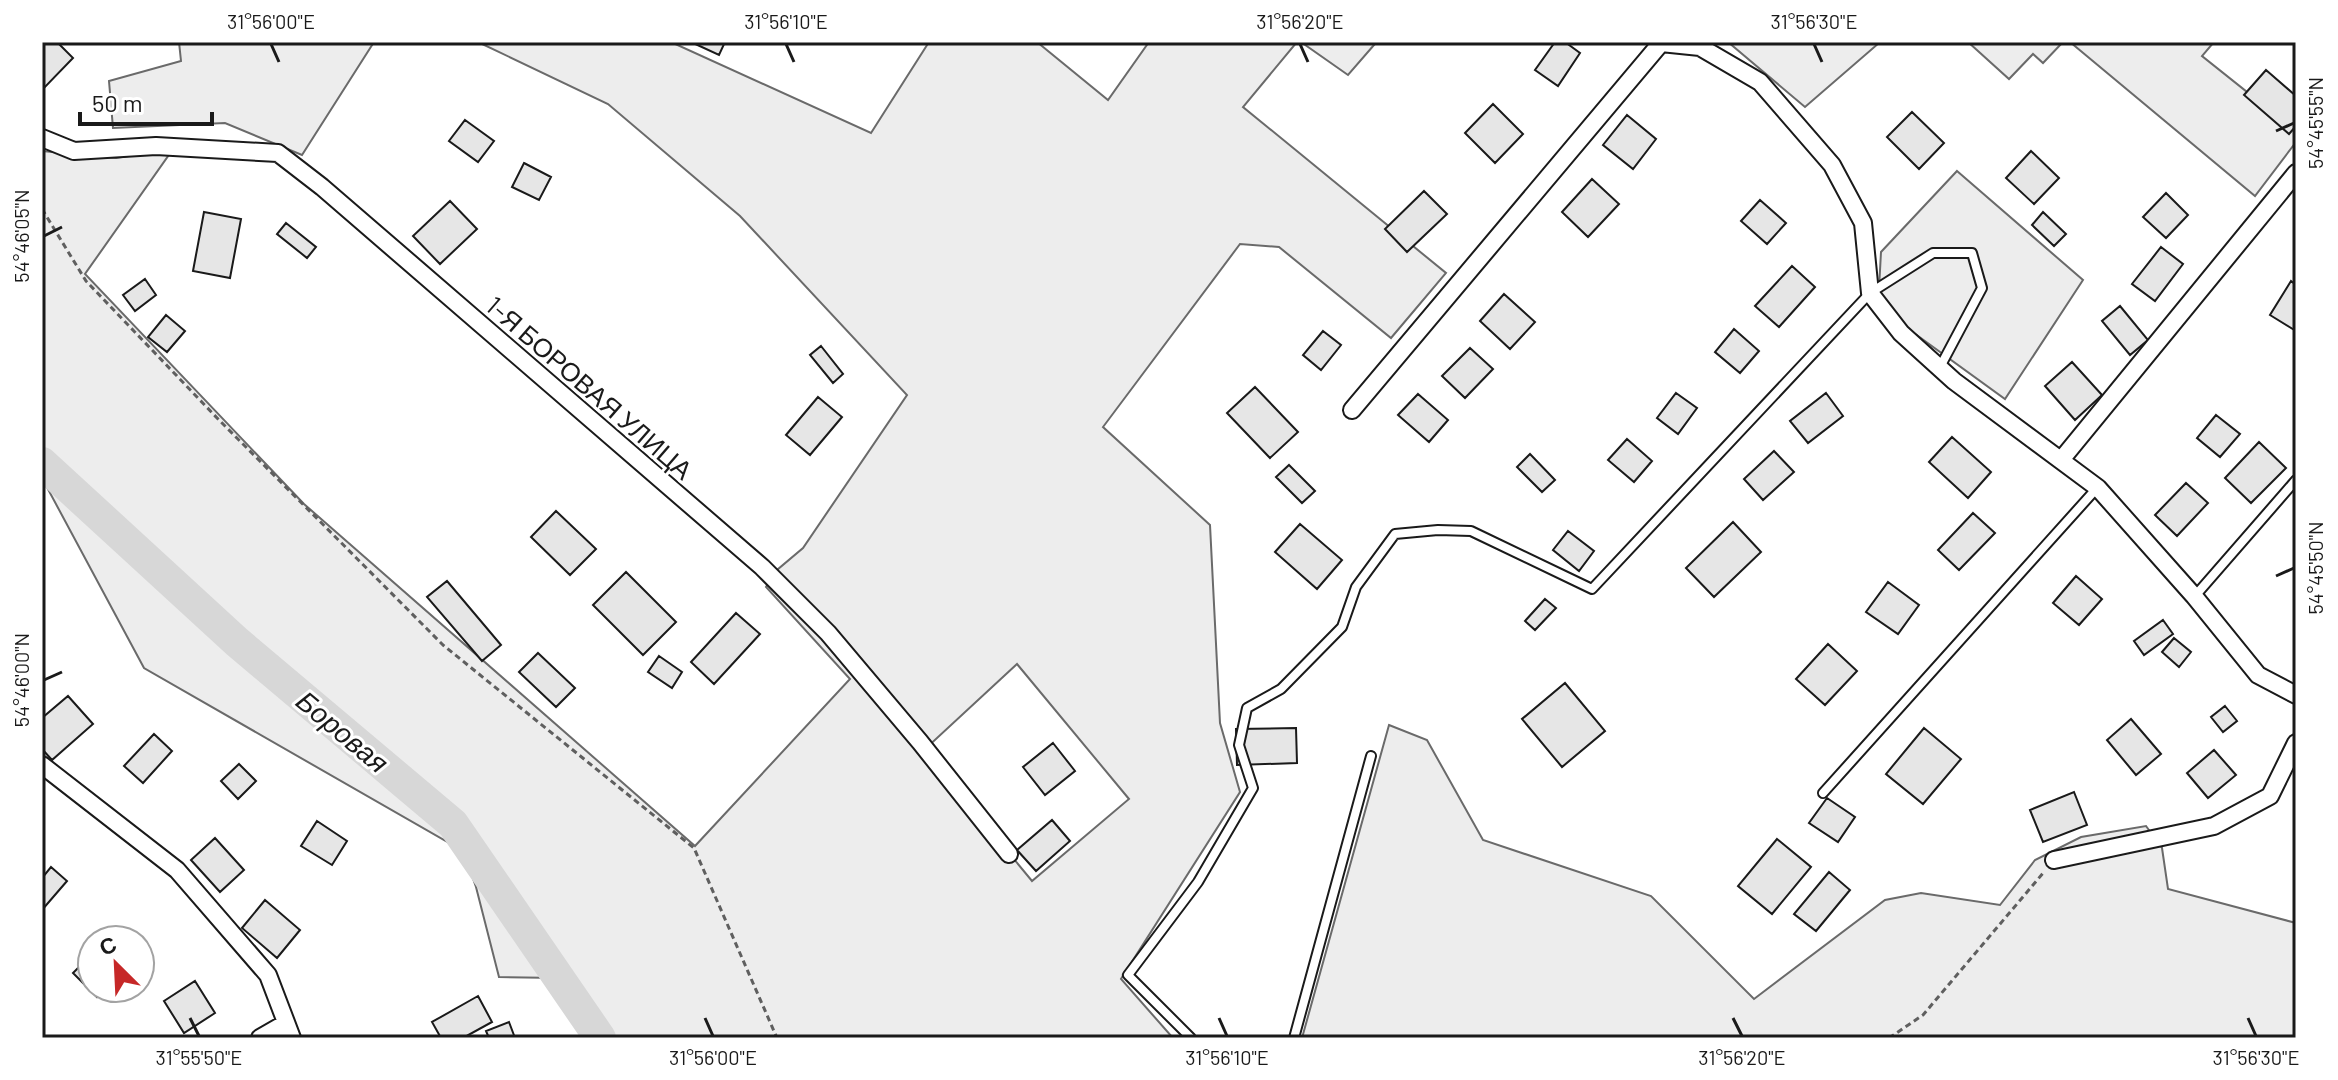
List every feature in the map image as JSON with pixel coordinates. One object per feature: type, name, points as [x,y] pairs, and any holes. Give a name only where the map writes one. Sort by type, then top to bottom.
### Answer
[{"type":"street","points":[[1352,410],[1661,43],[1700,47],[1760,82],[1832,165],[1863,223],[1870,293],[1901,333],[1940,368],[2098,488],[2194,596],[2258,675],[2296,695]]},
{"type":"street","name":"1-Я БОРОВАЯ УЛИЦА","points":[[42,138],[74,151],[156,146],[278,153],[322,187],[762,567],[828,633],[1009,854]]},
{"type":"street","points":[[2061,460],[2296,173]]},
{"type":"street","points":[[2054,860],[2214,826],[2270,796],[2296,743]]},
{"type":"street","points":[[42,765],[177,870],[268,975],[289,1030],[260,1038]]},
{"type":"lane","points":[[1191,1038],[1128,975],[1198,882],[1253,788],[1239,745],[1247,708],[1281,689],[1342,627],[1356,587],[1395,534],[1471,531],[1592,589],[1870,293],[1933,253],[1972,253],[1982,288],[1940,368]]},
{"type":"lane","points":[[2194,596],[2296,480]]},
{"type":"lane","points":[[1823,793],[2098,488]]},
{"type":"lane","points":[[1294,1038],[1371,756]]},
{"type":"path","points":[[42,209],[86,281],[443,645],[694,848],[777,1038]]},
{"type":"path","points":[[1889,1038],[1923,1015],[2054,860]]},
{"type":"shaded area","points":[[179,42],[374,42],[302,155],[225,123],[113,128],[109,81],[181,61]]},
{"type":"shaded area","points":[[478,42],[671,42],[871,133],[929,42],[1037,42],[1108,100],[1149,42],[1297,42],[1243,107],[1446,273],[1391,338],[1279,247],[1240,244],[1103,427],[1210,525],[1220,723],[1240,792],[1121,979],[1173,1038],[595,1038],[559,978],[499,977],[476,887],[463,851],[144,668],[42,478],[42,151],[116,158],[173,149],[85,274],[304,504],[695,846],[850,679],[766,587],[777,570],[803,548],[907,395],[740,216],[608,104]],"holes":[[[1017,664],[1129,799],[1032,881],[924,750]]]},
{"type":"shaded area","points":[[1301,42],[1371,42],[1374,45],[1348,75]]},
{"type":"shaded area","points":[[1728,42],[1878,42],[1879,43],[1805,107]]},
{"type":"shaded area","points":[[1968,42],[2063,42],[2043,63],[2033,54],[2009,79]]},
{"type":"shaded area","points":[[2070,42],[2214,42],[2202,56],[2296,131],[2296,142],[2255,196]]},
{"type":"shaded area","points":[[1957,171],[2083,280],[2005,399],[1878,307],[1881,252]]},
{"type":"shaded area","points":[[1389,725],[1427,740],[1483,840],[1651,896],[1754,999],[1885,900],[1921,893],[2000,905],[2035,860],[2081,837],[2146,826],[2162,848],[2168,889],[2296,923],[2296,1038],[1302,1038]]},
{"type":"building","points":[[42,42],[57,42],[73,58],[44,88]]},
{"type":"building","points":[[691,42],[725,42],[719,55]]},
{"type":"building","points":[[1555,42],[1565,42],[1580,53],[1558,86],[1535,70]]},
{"type":"building","points":[[2266,70],[2296,96],[2296,126],[2289,134],[2244,95]]},
{"type":"building","points":[[1493,104],[1523,134],[1495,163],[1465,133]]},
{"type":"building","points":[[1912,112],[1944,143],[1919,169],[1887,137]]},
{"type":"building","points":[[1627,115],[1656,139],[1633,169],[1603,145]]},
{"type":"building","points":[[465,120],[494,141],[478,162],[449,141]]},
{"type":"building","points":[[2031,151],[2059,178],[2034,204],[2006,178]]},
{"type":"building","points":[[524,163],[551,177],[539,200],[512,187]]},
{"type":"building","points":[[1592,179],[1619,204],[1588,237],[1562,212]]},
{"type":"building","points":[[1424,191],[1447,214],[1407,252],[1385,229]]},
{"type":"building","points":[[2166,193],[2188,215],[2166,238],[2143,217]]},
{"type":"building","points":[[1760,200],[1786,223],[1767,244],[1741,221]]},
{"type":"building","points":[[450,201],[477,229],[440,264],[413,236]]},
{"type":"building","points":[[204,212],[241,219],[230,278],[193,271]]},
{"type":"building","points":[[2043,212],[2066,234],[2054,246],[2032,225]]},
{"type":"building","points":[[286,223],[316,247],[307,258],[277,234]]},
{"type":"building","points":[[2161,247],[2183,264],[2155,301],[2132,284]]},
{"type":"building","points":[[1792,266],[1815,287],[1779,327],[1755,306]]},
{"type":"building","points":[[145,279],[156,295],[135,311],[123,295]]},
{"type":"building","points":[[2291,281],[2296,285],[2296,331],[2270,315]]},
{"type":"building","points":[[1504,294],[1535,322],[1510,349],[1480,321]]},
{"type":"building","points":[[2120,306],[2148,340],[2130,355],[2102,321]]},
{"type":"building","points":[[166,315],[185,331],[167,352],[148,337]]},
{"type":"building","points":[[1734,329],[1759,351],[1740,373],[1715,352]]},
{"type":"building","points":[[1323,331],[1341,345],[1321,370],[1303,355]]},
{"type":"building","points":[[821,346],[843,374],[833,383],[810,355]]},
{"type":"building","points":[[1470,348],[1493,369],[1465,398],[1442,376]]},
{"type":"building","points":[[2072,362],[2102,395],[2075,420],[2045,386]]},
{"type":"building","points":[[1255,387],[1298,432],[1270,458],[1227,413]]},
{"type":"building","points":[[1676,393],[1697,408],[1678,434],[1657,418]]},
{"type":"building","points":[[1826,393],[1843,416],[1808,443],[1790,421]]},
{"type":"building","points":[[1418,394],[1448,420],[1429,442],[1398,415]]},
{"type":"building","points":[[818,397],[842,417],[810,455],[786,435]]},
{"type":"building","points":[[2216,415],[2240,434],[2220,457],[2197,438]]},
{"type":"building","points":[[1952,437],[1991,472],[1968,498],[1929,462]]},
{"type":"building","points":[[1627,439],[1652,461],[1634,482],[1608,460]]},
{"type":"building","points":[[2259,442],[2286,468],[2251,503],[2225,478]]},
{"type":"building","points":[[1774,451],[1794,472],[1763,500],[1744,479]]},
{"type":"building","points":[[1530,454],[1555,480],[1542,492],[1517,467]]},
{"type":"building","points":[[1289,465],[1315,491],[1302,503],[1276,477]]},
{"type":"building","points":[[2186,483],[2208,503],[2177,536],[2155,515]]},
{"type":"building","points":[[556,511],[596,549],[570,575],[531,537]]},
{"type":"building","points":[[1973,513],[1995,533],[1959,570],[1938,550]]},
{"type":"building","points":[[1733,522],[1761,552],[1714,597],[1686,568]]},
{"type":"building","points":[[1300,524],[1342,560],[1317,589],[1275,552]]},
{"type":"building","points":[[1568,531],[1594,551],[1579,571],[1553,550]]},
{"type":"building","points":[[626,572],[676,622],[643,655],[593,605]]},
{"type":"building","points":[[2076,576],[2102,599],[2079,625],[2053,603]]},
{"type":"building","points":[[447,581],[501,645],[482,661],[427,597]]},
{"type":"building","points":[[1888,582],[1919,605],[1898,634],[1866,612]]},
{"type":"building","points":[[1545,599],[1556,608],[1535,630],[1525,621]]},
{"type":"building","points":[[736,613],[760,634],[714,684],[691,662]]},
{"type":"building","points":[[2163,620],[2173,634],[2144,655],[2134,641]]},
{"type":"building","points":[[2174,638],[2191,652],[2179,667],[2162,652]]},
{"type":"building","points":[[1828,644],[1857,671],[1825,705],[1796,679]]},
{"type":"building","points":[[538,653],[575,688],[556,707],[519,672]]},
{"type":"building","points":[[659,656],[682,672],[672,688],[648,672]]},
{"type":"building","points":[[1565,683],[1605,731],[1562,767],[1522,719]]},
{"type":"building","points":[[68,696],[93,724],[52,760],[42,749],[42,718]]},
{"type":"building","points":[[2225,706],[2237,721],[2223,732],[2211,717]]},
{"type":"building","points":[[2131,719],[2161,754],[2136,775],[2107,740]]},
{"type":"building","points":[[1296,728],[1297,763],[1237,765],[1236,729]]},
{"type":"building","points":[[1924,728],[1961,759],[1923,804],[1886,774]]},
{"type":"building","points":[[154,734],[172,751],[143,783],[124,766]]},
{"type":"building","points":[[1053,743],[1075,771],[1045,795],[1023,767]]},
{"type":"building","points":[[2214,750],[2236,775],[2208,798],[2187,773]]},
{"type":"building","points":[[239,764],[256,781],[238,799],[221,781]]},
{"type":"building","points":[[2074,792],[2087,825],[2043,842],[2030,810]]},
{"type":"building","points":[[1827,798],[1855,817],[1838,842],[1809,823]]},
{"type":"building","points":[[1052,820],[1070,841],[1036,871],[1017,850]]},
{"type":"building","points":[[317,821],[347,841],[332,865],[301,846]]},
{"type":"building","points":[[215,838],[244,870],[220,892],[191,860]]},
{"type":"building","points":[[1777,839],[1811,867],[1772,914],[1738,886]]},
{"type":"building","points":[[51,867],[67,881],[42,910],[42,878]]},
{"type":"building","points":[[1829,872],[1850,890],[1816,931],[1794,914]]},
{"type":"building","points":[[265,900],[300,930],[277,958],[242,928]]},
{"type":"building","points":[[195,981],[215,1013],[184,1033],[164,1001]]},
{"type":"building","points":[[478,996],[492,1022],[463,1038],[441,1038],[432,1022]]},
{"type":"building","points":[[509,1022],[515,1038],[489,1038],[486,1031]]},
{"type":"waterway","name":"Боровая","points":[[42,463],[237,642],[453,824],[600,1038]]}]
